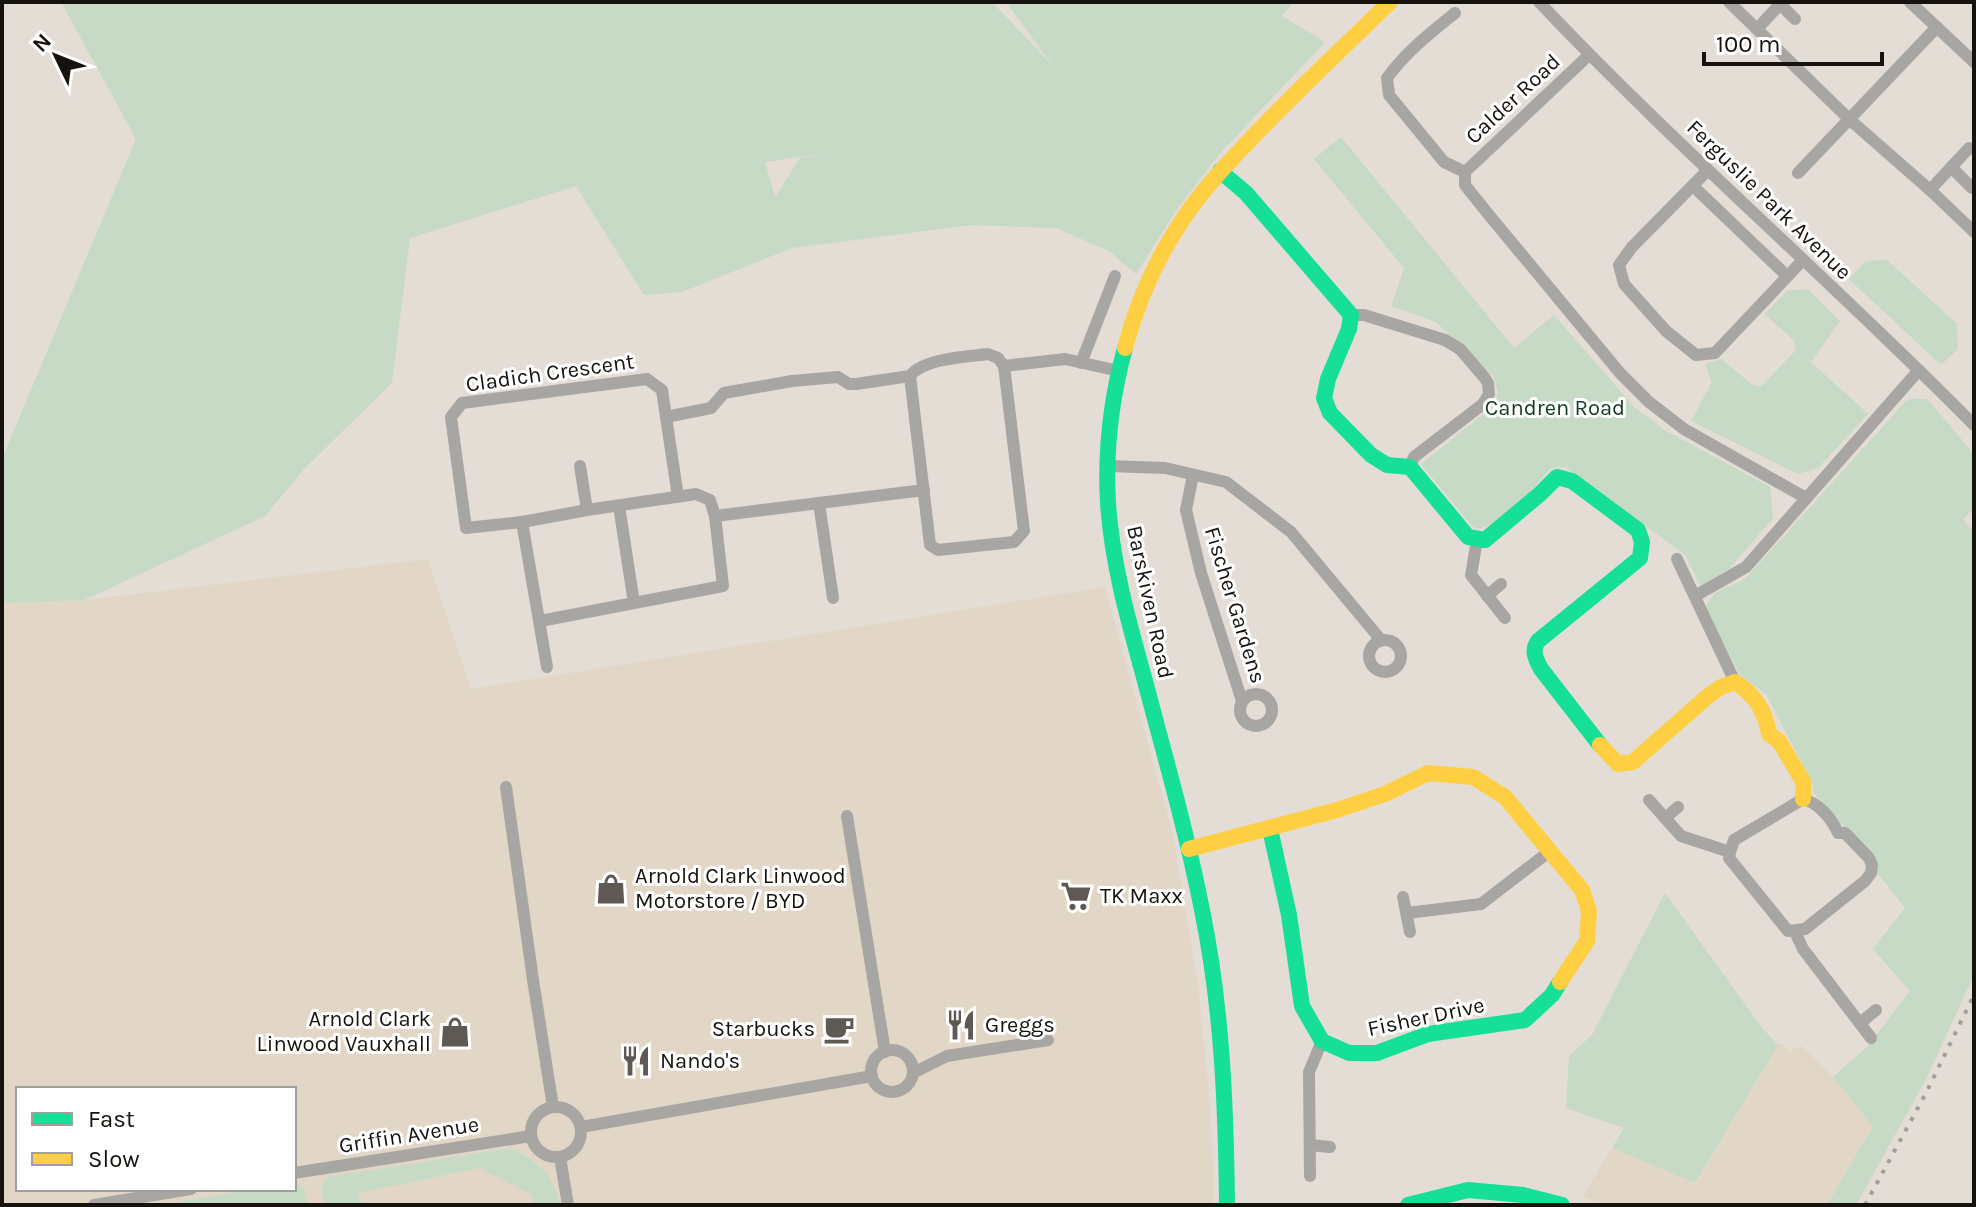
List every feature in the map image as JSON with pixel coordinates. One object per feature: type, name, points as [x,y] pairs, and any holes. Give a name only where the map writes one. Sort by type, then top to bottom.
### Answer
[{"type":"street","name":"Barskiven Road","points":[[1227,1205],[1222,1060],[1208,944],[1189,849],[1116,564],[1108,502],[1109,424],[1129,330],[1168,242],[1191,207],[1220,171],[1304,84],[1390,2]]},
{"type":"street","name":"Ferguslie Park Avenue","points":[[1539,2],[1589,55],[1974,425]]},
{"type":"street","points":[[1729,2],[1849,119],[1974,232]]},
{"type":"street","points":[[1910,2],[1974,62]]},
{"type":"street","points":[[1757,29],[1781,3],[1795,19]]},
{"type":"street","points":[[1455,13],[1412,48],[1387,78],[1389,95],[1444,162],[1465,172],[1465,185],[1620,373],[1649,402],[1684,429],[1806,498]]},
{"type":"street","points":[[1798,173],[1937,27]]},
{"type":"street","name":"Calder Road","points":[[1465,172],[1589,55]]},
{"type":"street","points":[[1930,190],[1969,148]]},
{"type":"street","points":[[1951,167],[1972,188]]},
{"type":"street","points":[[1708,170],[1632,247],[1619,265],[1624,284],[1666,331],[1696,355],[1715,353],[1802,261]]},
{"type":"street","points":[[1220,171],[1246,193],[1351,315],[1349,329],[1328,379],[1324,398],[1330,413],[1371,455],[1387,465],[1410,467],[1468,537],[1477,540],[1485,540],[1557,477],[1572,481],[1638,530],[1642,542],[1640,558],[1534,646],[1541,669],[1607,754],[1618,764],[1633,762],[1708,696],[1735,682]]},
{"type":"street","points":[[1693,186],[1787,276]]},
{"type":"street","points":[[1081,363],[1115,276]]},
{"type":"street","points":[[1351,315],[1364,315],[1445,340],[1460,349],[1488,383],[1489,394],[1483,404],[1414,457],[1410,467]]},
{"type":"street","points":[[988,354],[998,358],[1004,366],[1024,531],[1014,542],[938,550],[930,545],[910,376],[913,371],[931,363],[988,354]]},
{"type":"street","points":[[1004,366],[1065,359],[1119,371]]},
{"type":"street","points":[[1695,596],[1746,567],[1919,370]]},
{"type":"street","points":[[666,417],[711,408],[724,393],[838,377],[849,384],[856,384],[910,376]]},
{"type":"street","name":"Cladich Crescent","points":[[522,522],[466,528],[451,417],[462,403],[647,379],[662,390],[678,497]]},
{"type":"street","points":[[580,466],[587,510]]},
{"type":"street","points":[[1108,466],[1165,468],[1226,482],[1291,532],[1381,640]]},
{"type":"street","name":"Fischer Gardens","points":[[1193,475],[1186,510],[1201,573],[1242,701]]},
{"type":"street","points":[[715,516],[924,490]]},
{"type":"street","points":[[540,621],[723,586],[715,516],[710,500],[696,494],[522,522],[547,667]]},
{"type":"street","points":[[819,503],[833,598]]},
{"type":"street","points":[[619,506],[634,603]]},
{"type":"street","points":[[1477,540],[1471,575],[1505,618]]},
{"type":"street","points":[[1677,559],[1735,682],[1751,694],[1766,719],[1769,734],[1779,741],[1804,783],[1803,799]]},
{"type":"street","points":[[1487,596],[1501,584]]},
{"type":"street","name":"Fisher Drive","points":[[1189,849],[1337,810],[1385,794],[1428,773],[1473,777],[1505,797],[1582,890],[1589,911],[1587,941],[1552,995],[1525,1020],[1428,1034],[1377,1053],[1349,1053],[1322,1041]]},
{"type":"street","points":[[506,787],[553,1107]]},
{"type":"street","points":[[1803,799],[1824,812],[1838,833],[1845,833],[1872,865],[1865,881],[1805,929],[1795,932],[1784,928],[1729,858],[1730,852],[1734,840],[1803,799]]},
{"type":"street","points":[[1649,800],[1681,836],[1730,852]]},
{"type":"street","points":[[1665,818],[1678,807]]},
{"type":"street","points":[[847,816],[885,1052]]},
{"type":"street","points":[[1270,829],[1289,915],[1302,1006],[1322,1041],[1309,1072],[1310,1176]]},
{"type":"street","points":[[1407,913],[1481,904],[1550,851]]},
{"type":"street","points":[[1403,897],[1410,932]]},
{"type":"street","points":[[1795,932],[1803,949],[1871,1038]]},
{"type":"street","points":[[1860,1023],[1876,1010]]},
{"type":"street","points":[[913,1073],[947,1056],[1048,1040]]},
{"type":"street","points":[[892,1050],[905,1055],[912,1066],[913,1073],[908,1084],[896,1092],[879,1087],[872,1076],[873,1064],[885,1052],[892,1050]]},
{"type":"street","points":[[581,1127],[872,1076]]},
{"type":"street","points":[[553,1107],[569,1111],[581,1127],[575,1148],[560,1157],[540,1151],[531,1136],[535,1118],[543,1110],[553,1107]]},
{"type":"street","name":"Griffin Avenue","points":[[296,1173],[531,1136]]},
{"type":"street","points":[[1310,1145],[1330,1147]]},
{"type":"street","points":[[560,1157],[568,1205]]},
{"type":"street","points":[[1408,1205],[1468,1190],[1523,1195],[1562,1205]]},
{"type":"street","points":[[94,1205],[179,1191]]},
{"type":"shaded area","points":[[428,559],[471,689],[1105,587],[1173,835],[1199,993],[1211,1112],[1214,1205],[2,1205],[2,603],[84,600]]},
{"type":"shaded area","points":[[1781,1043],[1789,1051],[1802,1046],[1833,1077],[1873,1126],[1827,1205],[1605,1205],[1582,1197],[1612,1148],[1696,1183]]},
{"type":"green space","points":[[61,2],[992,2],[1053,66],[1006,2],[1294,2],[1282,16],[1325,42],[1220,153],[1177,209],[1136,274],[1109,251],[1056,228],[972,225],[792,248],[682,292],[644,295],[576,186],[410,238],[392,383],[304,469],[265,516],[84,600],[2,603],[2,459],[136,139]],"holes":[[[834,152],[800,158],[775,197],[765,162]]]},
{"type":"green space","name":"Candren Road","points":[[1341,137],[1514,348],[1554,315],[1634,407],[1666,431],[1770,487],[1773,518],[1730,568],[1701,587],[1685,555],[1566,467],[1551,468],[1518,504],[1499,519],[1478,529],[1472,526],[1421,464],[1486,412],[1498,392],[1494,377],[1436,322],[1391,306],[1404,268],[1314,159]]},
{"type":"green space","points":[[1887,260],[1957,324],[1958,349],[1941,365],[1849,279],[1866,261]]},
{"type":"green space","points":[[1808,289],[1840,321],[1811,362],[1868,414],[1818,468],[1798,474],[1691,421],[1712,382],[1705,364],[1722,359],[1751,384],[1761,387],[1796,350],[1794,341],[1765,314],[1787,291]]},
{"type":"green space","points":[[1927,399],[1974,454],[1974,508],[1963,519],[1974,533],[1974,975],[1926,1079],[1856,1205],[1827,1205],[1873,1126],[1833,1077],[1867,1047],[1910,991],[1873,949],[1905,908],[1876,871],[1873,859],[1814,793],[1813,784],[1766,694],[1741,676],[1704,608],[1715,593],[1745,579],[1905,402]]},
{"type":"green space","points":[[1665,893],[1762,1028],[1778,1045],[1695,1183],[1612,1148],[1624,1128],[1566,1108],[1569,1056],[1592,1035]]},
{"type":"green space","points":[[510,1148],[543,1170],[553,1185],[559,1205],[534,1205],[531,1194],[479,1168],[358,1193],[361,1202],[373,1205],[325,1205],[322,1187],[328,1177]]},
{"type":"green space","points":[[296,1182],[305,1194],[307,1205],[280,1205],[279,1202],[263,1205],[162,1205],[242,1191],[296,1191]]},
{"type":"railway","points":[[1865,1205],[1926,1093],[1974,995]]},
{"type":"traffic: fast","points":[[1220,171],[1246,193],[1351,315],[1349,329],[1328,379],[1324,398],[1330,413],[1371,455],[1387,465],[1410,467],[1468,537],[1485,540],[1557,477],[1572,481],[1638,530],[1642,542],[1640,558],[1538,641],[1535,648],[1541,669],[1600,745]]},
{"type":"traffic: fast","points":[[1125,348],[1108,445],[1110,526],[1122,593],[1183,824],[1209,946],[1222,1057],[1227,1205]]},
{"type":"traffic: fast","points":[[1270,829],[1289,915],[1302,1006],[1322,1041],[1349,1053],[1377,1053],[1428,1034],[1525,1020],[1552,995],[1560,982]]},
{"type":"traffic: fast","points":[[1408,1205],[1468,1190],[1523,1195],[1562,1205]]},
{"type":"traffic: slow","points":[[1125,348],[1153,272],[1192,206],[1267,122],[1390,2]]},
{"type":"traffic: slow","points":[[1600,745],[1618,764],[1633,762],[1708,696],[1735,682],[1758,704],[1769,734],[1779,741],[1804,783],[1803,799]]},
{"type":"traffic: slow","points":[[1189,849],[1337,810],[1385,794],[1428,773],[1473,777],[1505,797],[1582,890],[1589,911],[1587,941],[1560,982]]},
{"type":"place","name":"Arnold Clark Linwood Motorstore / BYD","points":[[611,889]]},
{"type":"place","name":"TK Maxx","points":[[1076,896]]},
{"type":"place","name":"Greggs","points":[[961,1025]]},
{"type":"place","name":"Starbucks","points":[[839,1029]]},
{"type":"place","name":"Arnold Clark Linwood Vauxhall","points":[[455,1032]]},
{"type":"place","name":"Nando's","points":[[636,1061]]}]
